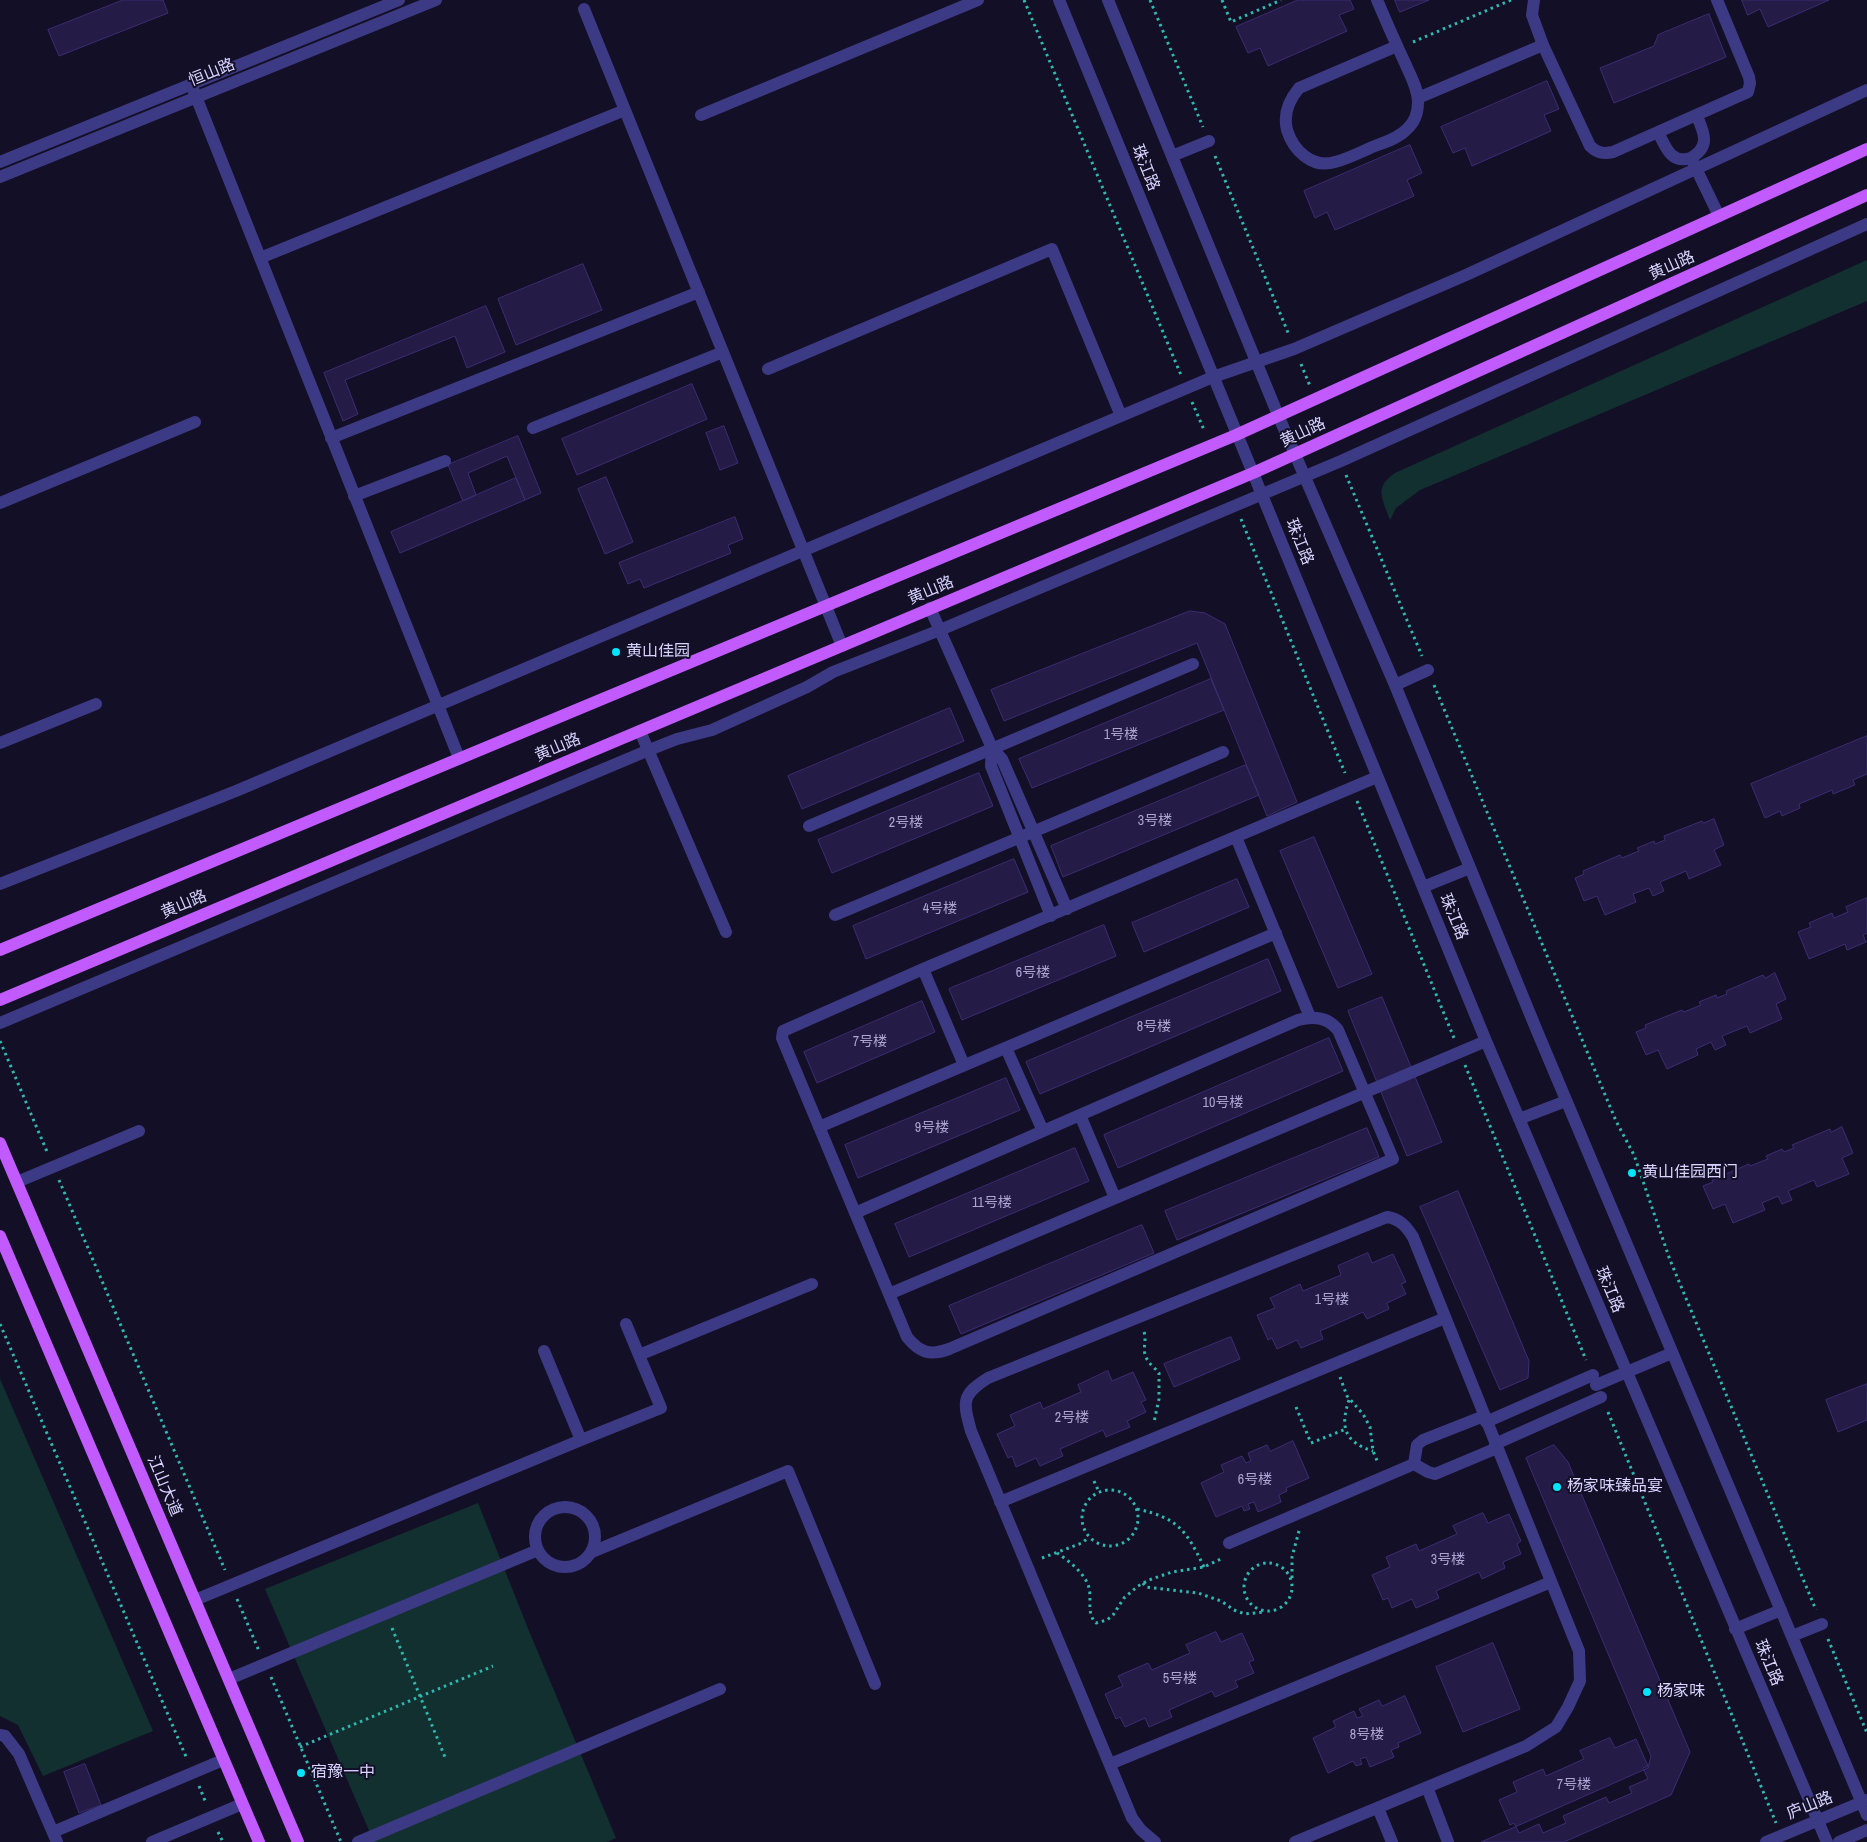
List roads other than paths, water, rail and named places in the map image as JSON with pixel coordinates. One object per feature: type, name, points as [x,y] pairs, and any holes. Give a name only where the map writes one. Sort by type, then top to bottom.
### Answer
[{"type":"main road","name":"黄山路","points":[[0,950],[1236,435],[1867,149]]},
{"type":"main road","name":"黄山路","points":[[0,1000],[1295,455],[1867,195]]},
{"type":"main road","name":"江山大道","points":[[0,1143],[298,1842]]},
{"type":"main road","points":[[0,1236],[258,1842]]},
{"type":"street","name":"恒山路","points":[[0,162],[399,0]]},
{"type":"street","name":"恒山路","points":[[0,177],[436,0]]},
{"type":"street","points":[[701,115],[978,0]]},
{"type":"street","name":"珠江路","points":[[1058,0],[1486,1041],[1827,1842]]},
{"type":"street","name":"珠江路","points":[[1108,0],[1278,416],[1395,685],[1566,1101],[1792,1636],[1864,1801],[1867,1815]]},
{"type":"street","points":[[1377,0],[1398,47],[1417,91],[1416,118],[1407,130],[1395,138],[1333,163],[1305,158],[1296,148],[1286,126],[1286,112],[1291,98],[1299,88],[1398,47]]},
{"type":"street","points":[[1534,0],[1532,15],[1543,45],[1590,146],[1596,152],[1605,154],[1697,116],[1745,94],[1750,88],[1749,77],[1717,0]]},
{"type":"street","points":[[584,9],[842,646]]},
{"type":"street","points":[[1418,98],[1543,45]]},
{"type":"street","points":[[191,84],[459,758]]},
{"type":"street","points":[[0,884],[236,790],[1213,377],[1294,348],[1466,275],[1694,163],[1867,90]]},
{"type":"street","points":[[260,258],[625,110]]},
{"type":"street","points":[[1694,163],[1705,138],[1697,116]]},
{"type":"street","points":[[1658,132],[1665,147],[1674,158],[1694,163]]},
{"type":"street","points":[[1172,156],[1209,141]]},
{"type":"street","points":[[1694,163],[1718,216]]},
{"type":"street","points":[[0,1023],[649,750],[712,730],[807,687],[833,672],[940,630],[1262,495],[1867,224]]},
{"type":"street","points":[[768,369],[1052,249],[1121,416]]},
{"type":"street","points":[[331,438],[698,292]]},
{"type":"street","points":[[533,428],[723,352]]},
{"type":"street","points":[[0,503],[195,422]]},
{"type":"street","points":[[354,496],[445,461]]},
{"type":"street","points":[[930,608],[992,748],[1002,759],[1067,909]]},
{"type":"street","points":[[808,826],[1192,664]]},
{"type":"street","points":[[1395,685],[1428,670]]},
{"type":"street","points":[[0,743],[96,704]]},
{"type":"street","points":[[640,731],[726,932]]},
{"type":"street","points":[[992,748],[991,766],[1052,916]]},
{"type":"street","points":[[835,915],[1223,752]]},
{"type":"street","points":[[855,1213],[1310,1016],[1332,1022],[1338,1030],[1393,1160],[949,1349],[937,1353],[925,1352],[915,1346],[907,1337],[855,1213],[819,1126],[782,1038],[783,1030],[1377,777]]},
{"type":"street","points":[[1236,837],[1310,1016]]},
{"type":"street","points":[[1423,887],[1470,868]]},
{"type":"street","points":[[819,1126],[1276,933]]},
{"type":"street","points":[[923,969],[964,1066]]},
{"type":"street","points":[[889,1294],[1486,1041]]},
{"type":"street","points":[[1006,1048],[1043,1131]]},
{"type":"street","points":[[1520,1119],[1566,1101]]},
{"type":"street","points":[[1080,1115],[1115,1198]]},
{"type":"street","points":[[16,1182],[139,1131]]},
{"type":"street","points":[[1155,1842],[1141,1830],[1132,1818],[971,1431],[966,1410],[966,1398],[973,1388],[988,1378],[1387,1217],[1396,1218],[1406,1226],[1413,1237],[1579,1651],[1580,1681],[1556,1727],[1526,1746],[1295,1842]]},
{"type":"street","points":[[639,1355],[812,1284]]},
{"type":"street","points":[[1000,1502],[1445,1318]]},
{"type":"street","points":[[195,1600],[661,1408],[626,1324]]},
{"type":"street","points":[[544,1351],[581,1440]]},
{"type":"street","points":[[1414,1464],[1435,1474],[1496,1446],[1597,1386],[1672,1353]]},
{"type":"street","points":[[1414,1464],[1417,1446],[1423,1440],[1485,1419],[1597,1386]]},
{"type":"street","points":[[1228,1543],[1414,1464]]},
{"type":"street","points":[[592,1552],[788,1471],[875,1684]]},
{"type":"street","points":[[567,1506],[577,1508],[586,1514],[592,1522],[596,1538],[592,1552],[586,1559],[569,1567],[551,1564],[543,1558],[538,1550],[535,1535],[540,1520],[547,1512],[556,1508],[567,1506]]},
{"type":"street","points":[[229,1679],[538,1550]]},
{"type":"street","points":[[1110,1764],[1551,1582]]},
{"type":"street","points":[[1735,1628],[1781,1610]]},
{"type":"street","points":[[1792,1636],[1822,1624]]},
{"type":"street","points":[[358,1842],[720,1689]]},
{"type":"street","points":[[0,1735],[5,1736],[19,1754],[55,1837],[193,1772],[224,1760]]},
{"type":"street","points":[[1426,1788],[1448,1842]]},
{"type":"street","name":"庐山路","points":[[1766,1842],[1864,1801]]},
{"type":"street","points":[[152,1842],[242,1804]]},
{"type":"street","points":[[1378,1808],[1392,1842]]},
{"type":"street","points":[[1838,1842],[1867,1830]]},
{"type":"place","name":"黄山佳园","points":[[616,652]]},
{"type":"place","name":"黄山佳园西门","points":[[1632,1173]]},
{"type":"place","name":"杨家味臻品宴","points":[[1557,1487]]},
{"type":"place","name":"杨家味","points":[[1647,1692]]},
{"type":"place","name":"宿豫一中","points":[[301,1773]]}]
